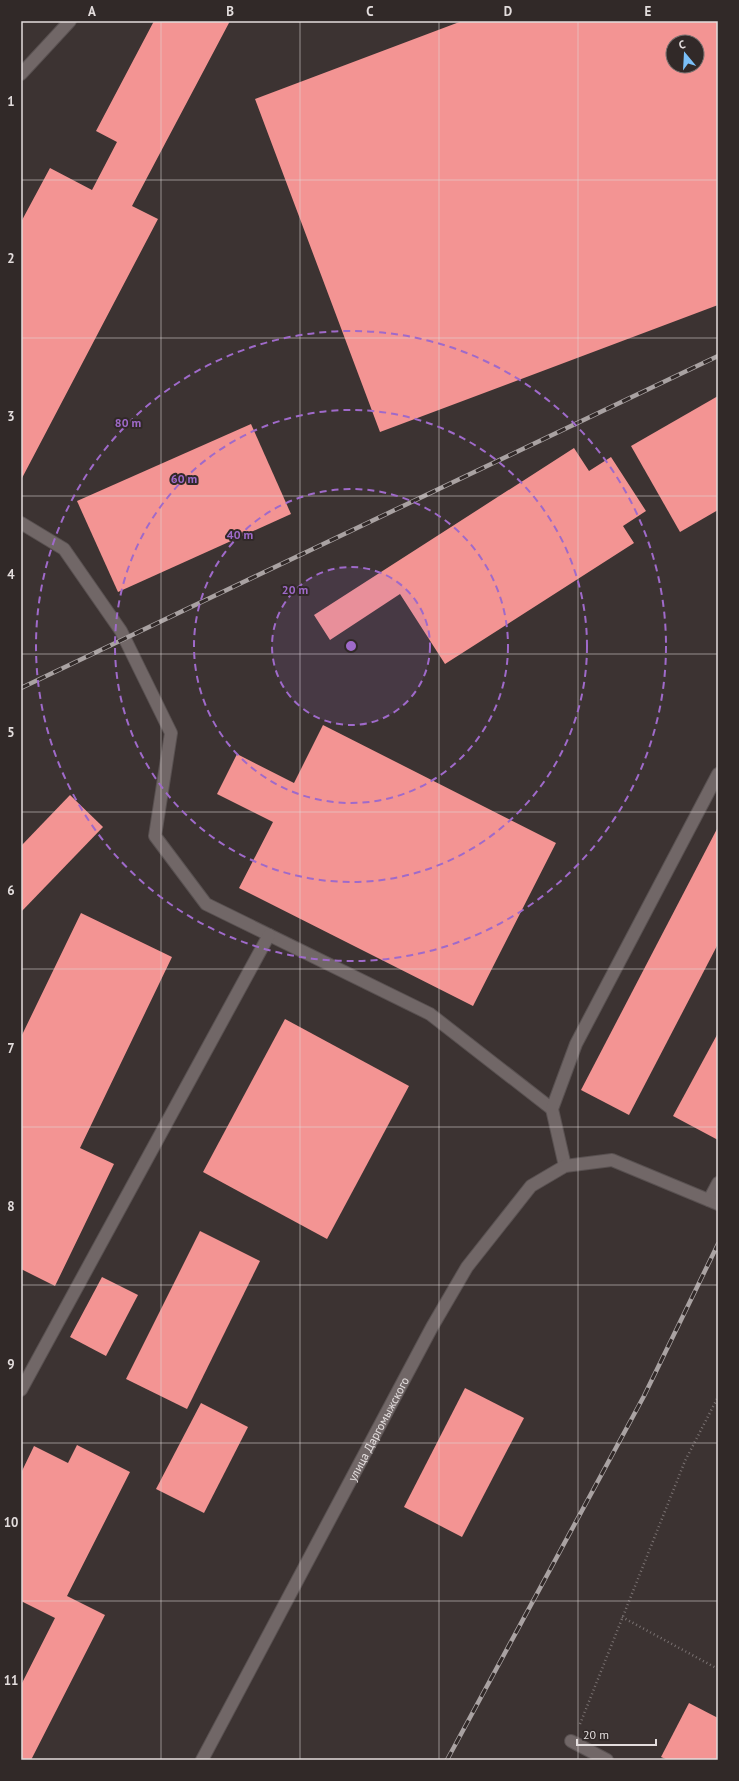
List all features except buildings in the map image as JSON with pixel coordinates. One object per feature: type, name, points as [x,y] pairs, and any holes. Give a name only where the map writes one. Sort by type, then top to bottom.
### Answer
[{"type":"street","points":[[21,74],[70,21]]},
{"type":"street","points":[[21,523],[64,549],[121,631],[171,733],[155,836],[206,904],[430,1014],[552,1108]]},
{"type":"street","points":[[565,1166],[552,1108],[576,1044],[718,774]]},
{"type":"street","points":[[21,1390],[269,935]]},
{"type":"street","name":"улица Даргомыжского","points":[[202,1760],[432,1327],[467,1267],[531,1186],[565,1166],[612,1160],[714,1202]]},
{"type":"street","points":[[714,1202],[718,1183]]},
{"type":"street","points":[[571,1741],[607,1760]]},
{"type":"path","points":[[571,1741],[580,1724],[685,1461],[718,1397]]},
{"type":"path","points":[[622,1617],[718,1669]]},
{"type":"railway","points":[[21,688],[718,356]]},
{"type":"railway","points":[[447,1760],[644,1396],[718,1244]]}]
